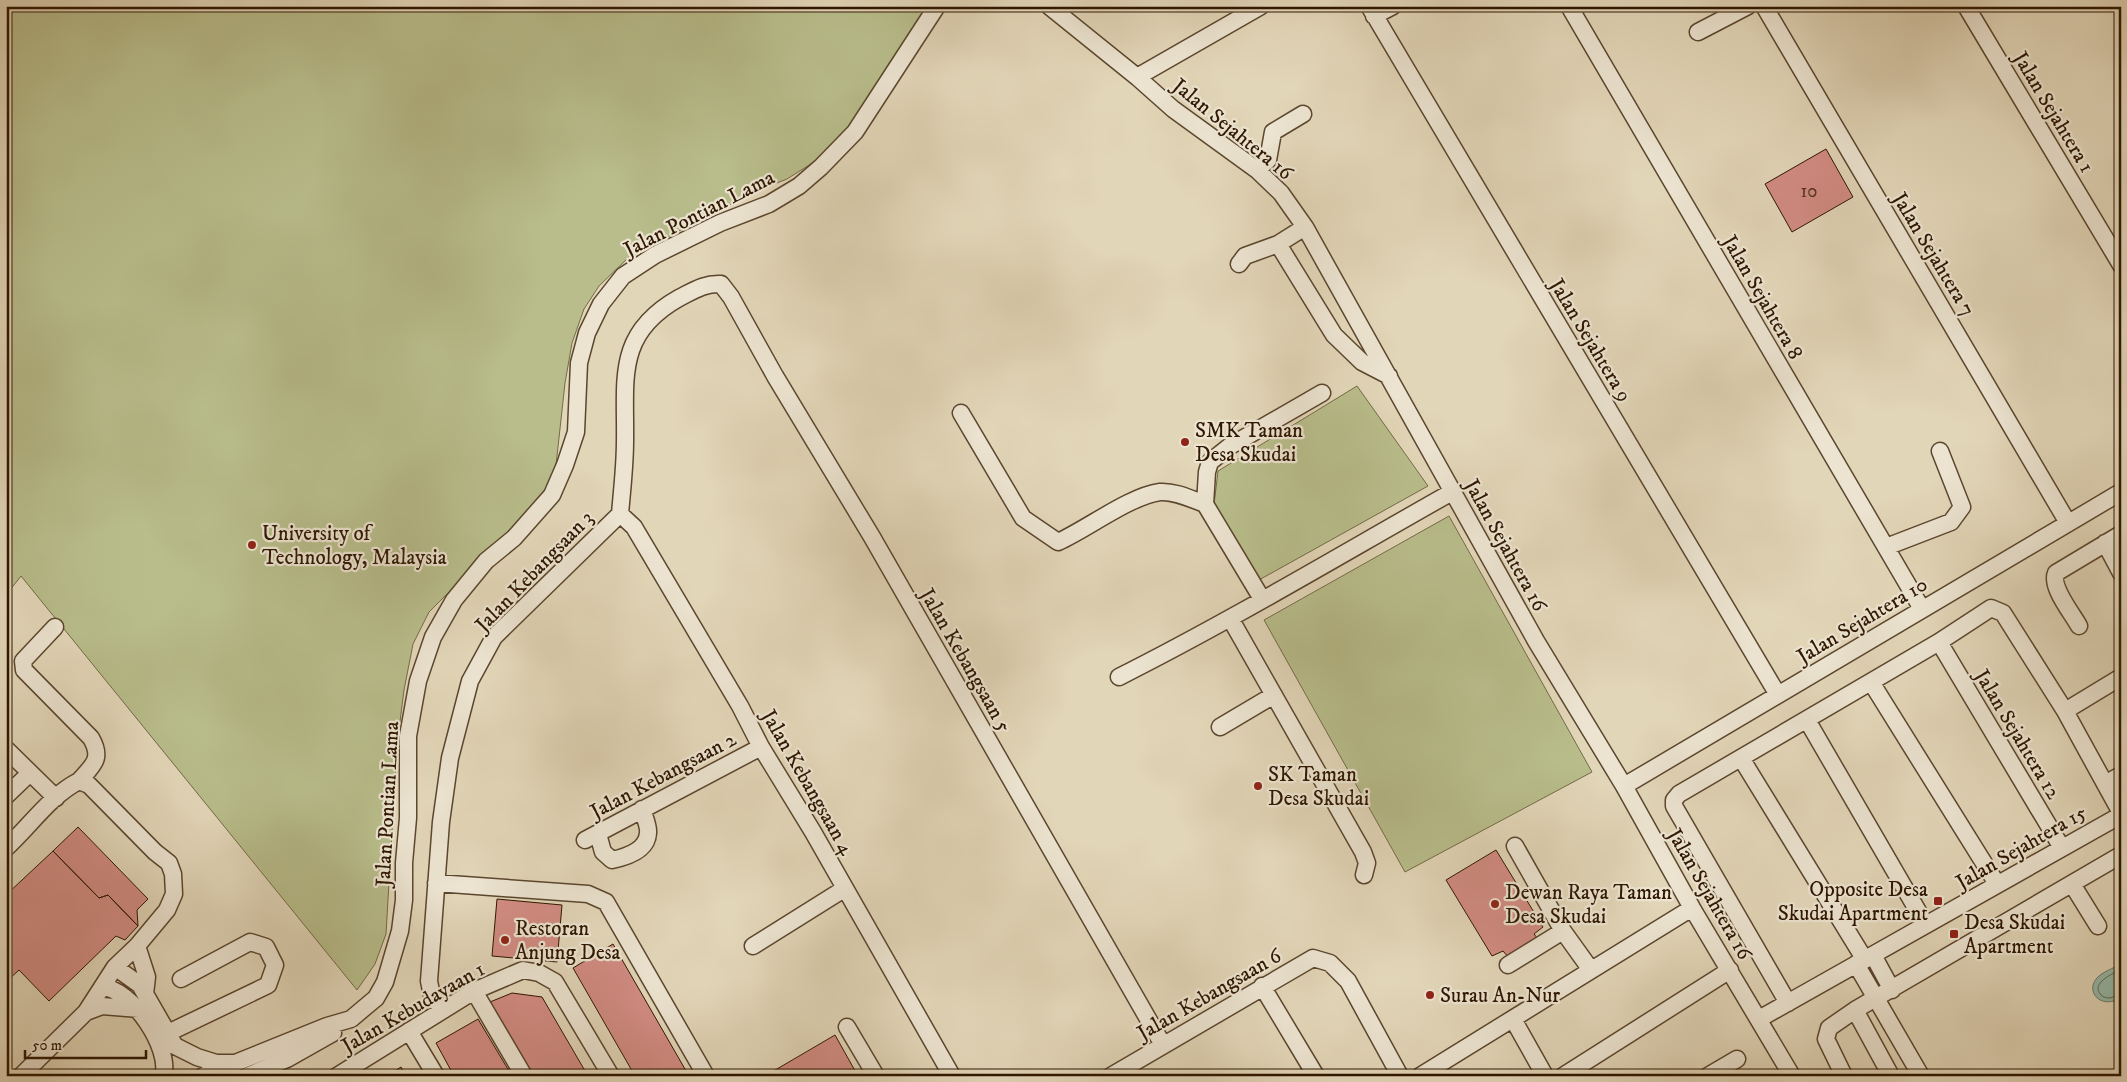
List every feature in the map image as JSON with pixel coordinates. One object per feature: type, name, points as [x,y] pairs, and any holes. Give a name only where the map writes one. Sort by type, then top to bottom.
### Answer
[{"type":"street","name":"Jalan Pontian Lama","points":[[204,1076],[320,1029],[351,1019],[376,998],[385,982],[400,931],[404,900],[404,863],[408,818],[408,736],[418,681],[433,637],[454,600],[486,561],[514,538],[552,495],[565,466],[576,432],[578,363],[587,333],[601,304],[623,276],[655,255],[720,223],[769,204],[799,186],[821,167],[855,132],[937,6]]},
{"type":"street","name":"Jalan Sejahtera 16","points":[[1049,6],[1137,77],[1173,109],[1257,170],[1281,193],[1304,226],[1536,641],[1624,786],[1692,908],[1792,1076]]},
{"type":"street","points":[[1137,77],[1260,6]]},
{"type":"street","points":[[1371,11],[1393,6]]},
{"type":"street","name":"Jalan Sejahtera 8","points":[[1569,6],[1922,609]]},
{"type":"street","points":[[1698,32],[1748,6]]},
{"type":"street","name":"Jalan Sejahtera 7","points":[[1764,6],[2068,523]]},
{"type":"street","name":"Jalan Sejahtera 1","points":[[1966,6],[2121,265]]},
{"type":"street","name":"Jalan Sejahtera 9","points":[[1371,11],[1778,695]]},
{"type":"street","points":[[1257,170],[1268,160],[1273,132],[1303,114]]},
{"type":"street","points":[[1239,264],[1245,256],[1278,244],[1304,226]]},
{"type":"street","points":[[1278,244],[1334,335],[1362,362],[1389,376]]},
{"type":"street","name":"Jalan Kebangsaan 3","points":[[442,1010],[432,996],[429,981],[441,822],[450,758],[470,681],[494,637],[620,514],[625,444],[626,359],[633,343],[648,320],[673,302],[697,288],[709,284],[721,284],[731,297]]},
{"type":"street","name":"Jalan Kebangsaan 5","points":[[731,297],[1163,1045]]},
{"type":"street","points":[[1262,599],[1205,504],[1206,472],[1210,462],[1230,446],[1322,393]]},
{"type":"street","points":[[961,413],[1022,518],[1058,542],[1136,500],[1160,492],[1176,494],[1205,504]]},
{"type":"street","points":[[1886,547],[1951,522],[1962,507],[1940,451]]},
{"type":"street","points":[[1120,677],[1230,618],[1452,492]]},
{"type":"street","name":"Jalan Sejahtera 10","points":[[1624,786],[2121,492]]},
{"type":"street","name":"Jalan Kebangsaan 4","points":[[620,514],[634,527],[740,706],[761,748],[812,832],[952,1076]]},
{"type":"street","points":[[2079,626],[2055,585],[2054,576],[2121,534]]},
{"type":"street","points":[[2105,543],[2121,573]]},
{"type":"street","points":[[1788,1003],[1674,806],[1674,800],[1679,794],[1939,642],[1991,608],[2003,613],[2065,711],[2121,814]]},
{"type":"street","points":[[1230,618],[1363,852],[1367,862],[1364,875]]},
{"type":"street","points":[[6,848],[56,798],[79,781],[96,761],[97,748],[91,738],[24,670],[23,661],[56,626]]},
{"type":"street","name":"Jalan Sejahtera 12","points":[[1939,642],[2062,848]]},
{"type":"street","points":[[2065,711],[2121,677]]},
{"type":"street","points":[[1871,682],[1997,884]]},
{"type":"street","points":[[1220,728],[1274,695]]},
{"type":"street","points":[[1807,720],[1926,925]]},
{"type":"street","name":"Jalan Kebangsaan 2","points":[[642,809],[649,832],[646,842],[628,856],[612,860],[591,837],[642,809],[761,748]]},
{"type":"street","points":[[6,749],[56,798]]},
{"type":"street","points":[[1741,758],[1864,960],[1892,990]]},
{"type":"street","points":[[6,796],[30,773]]},
{"type":"street","points":[[2105,784],[2121,775]]},
{"type":"street","points":[[21,1076],[86,1012],[115,967],[137,946],[167,910],[174,894],[173,874],[169,863],[155,852],[89,785],[79,781]]},
{"type":"street","name":"Jalan Sejahtera 15","points":[[1759,1019],[2121,814]]},
{"type":"street","points":[[1515,846],[1563,931],[1591,970]]},
{"type":"street","points":[[1844,1076],[1826,1039],[1830,1028],[1855,1010],[2121,854]]},
{"type":"street","points":[[436,883],[588,894],[606,902],[706,1076]]},
{"type":"street","points":[[2072,884],[2098,926]]},
{"type":"street","points":[[754,946],[844,890]]},
{"type":"street","points":[[1420,1076],[1692,908]]},
{"type":"street","points":[[1508,965],[1563,931]]},
{"type":"street","points":[[168,1033],[268,985],[275,965],[266,947],[250,942],[181,979]]},
{"type":"street","points":[[137,946],[147,977],[142,1001]]},
{"type":"street","name":"Jalan Kebangsaan 6","points":[[1111,1076],[1262,986],[1313,958],[1330,963],[1348,981],[1400,1076]]},
{"type":"street","points":[[1864,960],[1876,999],[1921,1076]]},
{"type":"street","points":[[115,967],[140,985],[142,1001],[163,1053],[166,1068],[163,1076]]},
{"type":"street","name":"Jalan Kebudayaan 1","points":[[337,1076],[474,991],[523,970],[539,973],[554,982],[611,1076]]},
{"type":"street","points":[[1563,1076],[1730,970]]},
{"type":"street","points":[[1262,986],[1316,1076]]},
{"type":"street","points":[[102,987],[142,1001],[168,1033],[175,1046],[197,1057],[216,1062],[235,1063]]},
{"type":"street","points":[[474,991],[524,1076]]},
{"type":"street","points":[[86,1012],[102,1006],[142,1001]]},
{"type":"street","points":[[1855,1010],[1891,1076]]},
{"type":"street","points":[[248,1076],[286,1059],[322,1039],[351,1019]]},
{"type":"street","points":[[1513,1019],[1545,1076]]},
{"type":"street","points":[[846,1027],[876,1076]]},
{"type":"street","points":[[409,1031],[436,1076]]},
{"type":"street","points":[[1708,1076],[1737,1058]]},
{"type":"shaded area","name":"University of Technology, Malaysia","points":[[6,6],[929,6],[852,125],[814,162],[787,179],[752,193],[629,257],[599,286],[584,309],[572,343],[565,383],[556,465],[548,488],[534,507],[429,612],[413,644],[404,690],[397,745],[386,934],[375,964],[357,990],[21,576],[6,595]]},
{"type":"shaded area","points":[[1357,386],[1428,486],[1259,580],[1214,505],[1218,471]]},
{"type":"shaded area","points":[[1449,516],[1592,772],[1405,872],[1264,620]]},
{"type":"water","points":[[2121,964],[2121,998],[2107,1002],[2101,1000],[2094,993],[2094,983],[2102,974]]},
{"type":"building","points":[[1826,149],[1853,197],[1792,232],[1765,184]]},
{"type":"building","points":[[78,827],[148,899],[137,910],[138,926],[108,895],[99,898],[53,851]]},
{"type":"building","name":"Dewan Raya Taman Desa Skudai","points":[[1496,850],[1543,927],[1534,934],[1538,939],[1509,958],[1503,951],[1492,956],[1446,880]]},
{"type":"building","points":[[53,851],[99,898],[108,895],[138,926],[125,940],[116,936],[49,1001],[19,970],[6,982],[6,895]]},
{"type":"building","points":[[497,899],[562,905],[557,962],[492,956]]},
{"type":"building","points":[[613,944],[689,1076],[635,1076],[573,968]]},
{"type":"building","points":[[512,993],[542,997],[588,1076],[533,1076],[490,1002]]},
{"type":"building","points":[[478,1019],[512,1076],[454,1076],[436,1043]]},
{"type":"building","points":[[835,1035],[858,1076],[765,1076]]},
{"type":"building","points":[[401,1067],[406,1076],[387,1076]]},
{"type":"place","name":"SMK Taman Desa Skudai","points":[[1185,442]]},
{"type":"place","name":"University of Technology, Malaysia","points":[[252,545]]},
{"type":"place","name":"SK Taman Desa Skudai","points":[[1258,786]]},
{"type":"place","name":"Opposite Desa Skudai Apartment","points":[[1938,901]]},
{"type":"place","name":"Dewan Raya Taman Desa Skudai","points":[[1495,904]]},
{"type":"place","name":"Desa Skudai Apartment","points":[[1954,934]]},
{"type":"place","name":"Restoran Anjung Desa","points":[[505,940]]},
{"type":"place","name":"Surau An-Nur","points":[[1430,995]]}]
